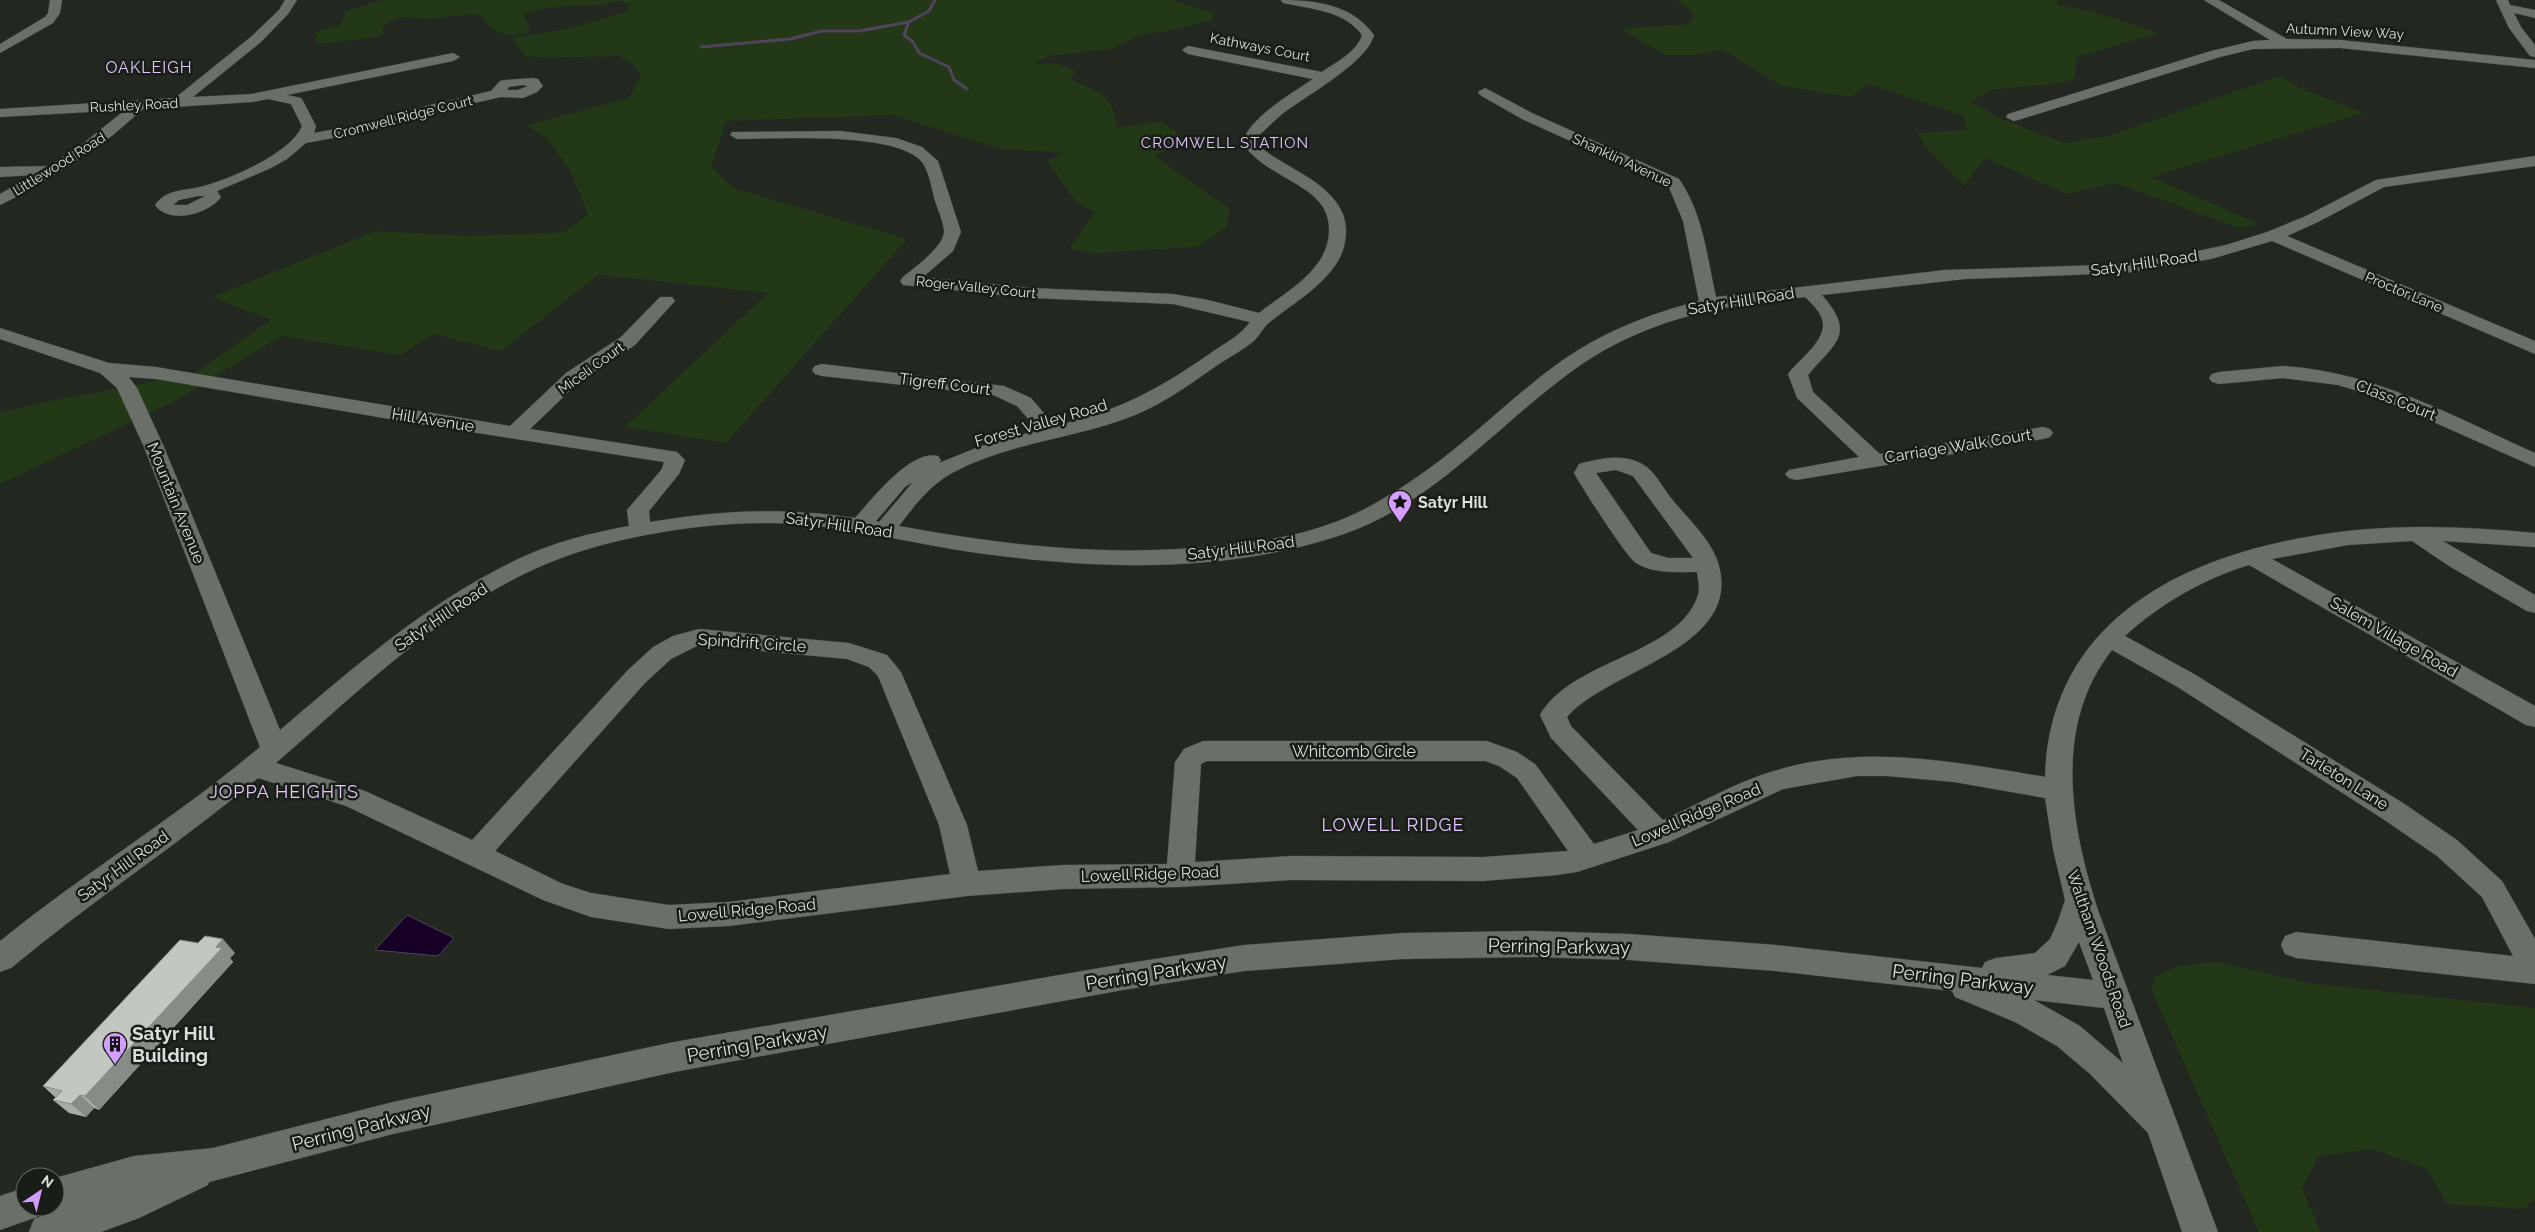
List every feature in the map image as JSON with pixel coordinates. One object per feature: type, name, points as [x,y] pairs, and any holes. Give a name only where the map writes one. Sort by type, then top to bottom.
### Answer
[{"type":"street","points":[[0,49],[49,20],[54,14],[56,0]]},
{"type":"street","points":[[179,102],[272,25],[287,8],[291,0]]},
{"type":"street","name":"Forest Valley Road","points":[[860,526],[898,483],[937,456],[984,438],[1099,421],[1151,400],[1184,380],[1249,335],[1261,320],[1314,277],[1329,262],[1337,241],[1337,221],[1333,209],[1312,188],[1262,158],[1250,144],[1251,136],[1276,112],[1356,54],[1366,42],[1368,35],[1366,30],[1356,20],[1347,16],[1287,0]]},
{"type":"street","points":[[2210,0],[2284,43]]},
{"type":"street","points":[[2500,2],[2535,14]]},
{"type":"street","points":[[2500,2],[2515,28],[2535,53]]},
{"type":"street","name":"Autumn View Way","points":[[2012,117],[2229,50],[2284,43],[2359,46],[2535,64]]},
{"type":"street","name":"Kathways Court","points":[[1188,50],[1326,77]]},
{"type":"street","name":"Rushley Road","points":[[0,112],[252,98],[454,57]]},
{"type":"street","name":"Shanklin Avenue","points":[[1485,92],[1527,116],[1674,182],[1680,188],[1692,227],[1708,304]]},
{"type":"street","name":"Cromwell Ridge Court","points":[[306,139],[376,126],[435,108],[500,93]]},
{"type":"street","name":"Rushley Road","points":[[268,94],[296,102],[309,126],[306,139]]},
{"type":"street","name":"Littlewood Road","points":[[0,200],[54,170],[107,134],[140,104]]},
{"type":"street","name":"Roger Valley Court","points":[[737,135],[877,138],[901,142],[925,153],[930,161],[953,232],[947,247],[909,281],[1031,292],[1173,299],[1208,305],[1261,320]]},
{"type":"street","points":[[205,191],[274,160],[306,139]]},
{"type":"street","name":"Satyr Hill Road","points":[[0,959],[265,758],[384,657],[493,581],[548,555],[640,530],[709,520],[768,516],[792,516],[996,548],[1117,558],[1212,554],[1310,539],[1358,522],[1387,508],[1418,488],[1556,375],[1587,353],[1618,336],[1665,316],[1708,304],[1810,291],[1968,274],[2115,269],[2200,256],[2273,236],[2317,217],[2360,192],[2382,183],[2535,161]]},
{"type":"street","points":[[0,172],[54,170]]},
{"type":"street","name":"Proctor Lane","points":[[2273,236],[2535,348]]},
{"type":"street","name":"Carriage Walk Court","points":[[1810,291],[1832,321],[1832,330],[1816,354],[1798,374],[1799,383],[1804,394],[1874,460]]},
{"type":"street","name":"Miceli Court","points":[[514,433],[573,377],[628,341],[666,301]]},
{"type":"street","name":"Mountain Avenue","points":[[0,333],[107,369],[121,379],[127,388],[154,447],[265,758]]},
{"type":"street","name":"Hill Avenue","points":[[107,369],[156,373],[514,433],[670,456],[675,460],[672,470],[638,510],[640,530]]},
{"type":"street","name":"Tigreff Court","points":[[822,370],[997,390],[1024,402],[1047,428]]},
{"type":"street","name":"Class Court","points":[[2219,378],[2259,371],[2305,372],[2363,385],[2535,462]]},
{"type":"street","name":"Forest Valley Road","points":[[884,530],[917,489],[943,470],[1047,428]]},
{"type":"street","name":"Carriage Walk Court","points":[[1796,474],[2043,433]]},
{"type":"street","points":[[1658,834],[1560,732],[1553,715],[1564,701],[1590,684],[1652,654],[1692,625],[1703,611],[1713,586],[1708,565],[1700,548],[1640,472],[1618,463],[1586,468],[1585,473],[1593,488],[1643,558],[1667,565],[1708,565]]},
{"type":"street","points":[[2417,534],[2456,561],[2535,605]]},
{"type":"street","name":"Waltham Woods Road","points":[[2200,1232],[2079,902],[2067,854],[2058,790],[2061,746],[2074,692],[2093,659],[2109,638],[2131,618],[2176,588],[2202,575],[2252,557],[2331,540],[2417,534],[2535,540]]},
{"type":"street","name":"Salem Village Road","points":[[2252,557],[2535,718]]},
{"type":"street","name":"Spindrift Circle","points":[[476,855],[636,677],[672,646],[700,638],[849,651],[878,661],[889,672],[953,825],[967,884]]},
{"type":"street","name":"Tarleton Lane","points":[[2109,638],[2193,685],[2394,811],[2448,848],[2492,889],[2535,969]]},
{"type":"street","name":"Whitcomb Circle","points":[[1180,875],[1188,762],[1193,756],[1203,751],[1487,751],[1508,758],[1526,771],[1588,857]]},
{"type":"street","name":"Lowell Ridge Road","points":[[265,758],[400,818],[553,892],[591,905],[669,917],[729,914],[967,884],[1063,878],[1180,875],[1290,868],[1483,869],[1557,864],[1588,857],[1658,834],[1778,780],[1814,772],[1857,766],[1887,766],[1954,772],[2058,790]]},
{"type":"street","points":[[1922,973],[2026,969],[2044,965],[2056,957],[2064,944],[2079,902]]},
{"type":"street","name":"Perring Parkway","points":[[65,1193],[134,1174],[213,1165],[393,1118],[646,1063],[1123,977],[1244,958],[1403,946],[1534,944],[1629,947],[1776,958],[2115,996]]},
{"type":"street","name":"Tarleton Lane","points":[[2296,945],[2535,969]]},
{"type":"street","points":[[1922,973],[1981,993],[2058,1029],[2108,1070],[2162,1127]]},
{"type":"street","name":"Perring Parkway","points":[[47,1232],[127,1206],[213,1165]]},
{"type":"street","points":[[0,1213],[15,1208]]},
{"type":"green space","points":[[382,0],[1173,0],[1211,12],[1214,15],[1212,20],[1174,30],[1141,35],[1111,49],[1050,56],[1036,62],[1036,65],[1056,63],[1076,71],[1070,79],[1097,91],[1108,100],[1115,116],[1117,128],[1161,121],[1186,140],[1155,156],[1230,209],[1226,228],[1196,247],[1096,253],[1069,249],[1095,212],[1076,202],[1047,161],[1064,153],[1000,149],[893,115],[726,121],[711,167],[733,188],[907,239],[726,443],[625,427],[768,293],[598,275],[501,351],[433,334],[400,355],[281,336],[173,402],[0,484],[0,412],[193,374],[271,320],[212,297],[376,231],[470,236],[564,232],[588,215],[571,172],[548,139],[527,125],[629,98],[641,76],[633,64],[619,56],[547,58],[525,56],[513,38],[571,28],[627,11],[632,6],[624,2],[615,1],[606,4],[553,7],[533,11],[523,15],[530,27],[527,33],[514,35],[498,32],[484,21],[484,17],[472,14],[430,19],[400,17],[384,25],[382,30],[385,33],[378,37],[322,44],[314,41],[317,36],[315,32],[341,25],[345,16],[344,12]]},
{"type":"green space","points":[[1676,0],[2057,0],[2057,5],[2094,12],[2159,33],[2077,57],[2075,79],[2061,83],[1992,90],[1971,101],[1999,118],[2064,143],[2108,136],[2280,76],[2300,88],[2364,113],[2151,177],[2259,224],[2239,228],[2115,183],[2067,194],[1985,158],[1964,186],[1926,147],[1917,133],[1966,130],[1964,116],[1868,84],[1851,97],[1781,86],[1722,49],[1696,55],[1665,55],[1621,29],[1686,24],[1694,18],[1692,11]]},
{"type":"green space","points":[[2218,962],[2308,983],[2535,1008],[2535,1198],[2524,1209],[2447,1204],[2427,1169],[2373,1149],[2319,1156],[2302,1188],[2321,1232],[2259,1232],[2152,991],[2154,977],[2177,966]]},
{"type":"shaded area","points":[[407,915],[454,938],[438,956],[375,950]]},
{"type":"building","points":[[205,936],[223,939],[216,947],[222,948],[85,1096],[80,1095],[71,1104],[53,1100],[62,1091],[43,1086],[180,940],[198,943]]},
{"type":"waterway","points":[[909,22],[929,11],[935,0]]},
{"type":"waterway","points":[[701,47],[790,39],[822,31],[859,31],[909,22]]},
{"type":"waterway","points":[[909,22],[904,35],[913,42],[919,53],[949,67],[954,80],[967,89]]},
{"type":"place","name":"Satyr Hill","points":[[1400,523]]},
{"type":"place","name":"Satyr Hill Building","points":[[115,1065]]},
{"type":"district","name":"OAKLEIGH","points":[[149,67]]},
{"type":"district","name":"CROMWELL STATION","points":[[1225,143]]},
{"type":"district","name":"JOPPA HEIGHTS","points":[[284,791]]},
{"type":"district","name":"LOWELL RIDGE","points":[[1393,824]]}]
